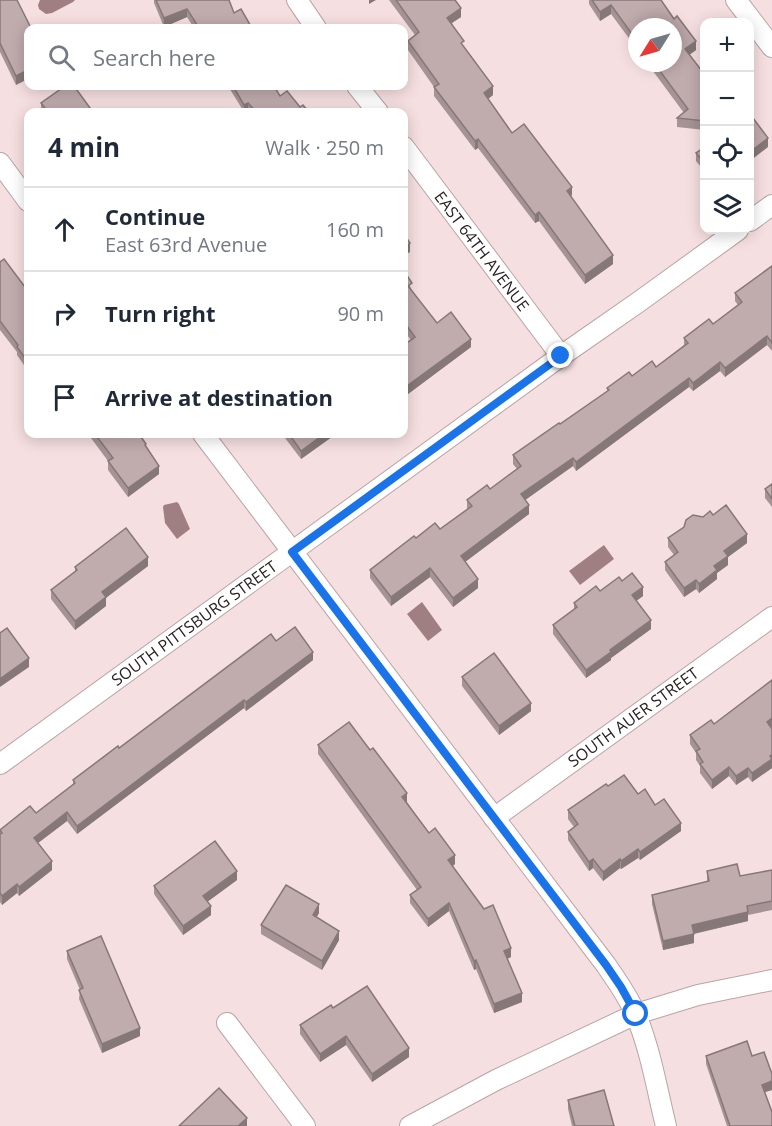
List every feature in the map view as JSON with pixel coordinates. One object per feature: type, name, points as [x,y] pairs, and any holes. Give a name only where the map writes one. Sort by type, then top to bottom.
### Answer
[{"type":"street","points":[[297,0],[313,24]]},
{"type":"street","points":[[736,0],[772,47]]},
{"type":"street","points":[[360,90],[375,108]]},
{"type":"street","name":"EAST 64TH AVENUE","points":[[408,152],[561,356]]},
{"type":"street","points":[[0,163],[24,196]]},
{"type":"street","points":[[754,218],[772,205]]},
{"type":"street","name":"SOUTH PITTSBURG STREET","points":[[0,764],[732,234]]},
{"type":"street","points":[[206,438],[621,987],[636,1014],[666,1126]]},
{"type":"street","name":"SOUTH AUER STREET","points":[[494,818],[772,616]]},
{"type":"street","points":[[410,1126],[496,1080],[636,1014],[698,995],[772,980]]},
{"type":"street","points":[[227,1023],[305,1126]]},
{"type":"shaded area","points":[[40,0],[75,0],[46,14],[39,9]]},
{"type":"shaded area","points":[[177,502],[190,529],[177,539],[165,523],[163,507]]},
{"type":"shaded area","points":[[604,545],[614,559],[580,585],[569,571]]},
{"type":"shaded area","points":[[422,602],[442,630],[428,641],[407,614]]},
{"type":"building","points":[[0,0],[17,0],[29,24],[24,24],[24,72],[16,76],[0,43]]},
{"type":"building","points":[[156,0],[229,0],[234,13],[241,9],[250,24],[196,24],[187,9],[164,18]]},
{"type":"building","points":[[396,0],[455,0],[461,8],[447,18],[464,41],[461,43],[493,86],[484,93],[512,133],[524,124],[572,187],[567,191],[613,255],[585,275],[539,212],[535,215],[478,139],[475,141],[434,87],[439,84],[408,41],[419,32]]},
{"type":"building","points":[[592,0],[661,0],[673,18],[628,18],[628,29],[611,5],[600,12]]},
{"type":"building","points":[[682,23],[696,41],[685,49],[700,68],[700,120],[677,118],[688,109],[661,72],[682,72]]},
{"type":"building","points":[[59,90],[77,90],[90,108],[45,108],[41,103]]},
{"type":"building","points":[[235,90],[276,90],[280,96],[287,91],[300,107],[303,105],[306,108],[252,108],[248,103],[244,105]]},
{"type":"building","points":[[754,119],[768,138],[754,149]]},
{"type":"building","points":[[4,259],[24,286],[24,357],[0,321],[0,262]]},
{"type":"building","points":[[772,266],[772,343],[767,336],[725,368],[720,362],[693,383],[689,378],[576,462],[573,458],[521,494],[529,505],[461,556],[478,579],[453,598],[430,568],[391,597],[370,570],[414,536],[416,538],[435,523],[440,529],[472,506],[467,500],[487,485],[490,489],[521,466],[513,455],[609,390],[607,388],[629,372],[632,376],[652,361],[656,367],[688,343],[684,338],[709,319],[713,324],[742,302],[735,293]]},
{"type":"building","points":[[408,286],[437,323],[451,312],[471,339],[408,385],[408,342],[415,337],[408,327]]},
{"type":"building","points":[[98,438],[142,438],[159,466],[128,488],[108,461],[113,458]]},
{"type":"building","points":[[292,438],[319,438],[301,451]]},
{"type":"building","points":[[772,484],[772,499],[765,489]]},
{"type":"building","points":[[726,505],[747,534],[724,551],[728,556],[714,566],[717,570],[699,584],[696,580],[684,588],[665,562],[678,552],[668,538],[684,527],[686,520],[693,515],[703,517],[710,511],[713,515]]},
{"type":"building","points":[[126,528],[148,557],[102,592],[106,597],[75,621],[51,590],[77,570],[75,567]]},
{"type":"building","points":[[632,573],[643,587],[632,595],[651,620],[586,670],[553,625],[577,607],[574,603],[596,586],[600,591],[619,577],[622,581]]},
{"type":"building","points":[[295,627],[313,652],[246,702],[244,700],[77,826],[67,812],[34,838],[52,861],[19,887],[17,884],[2,896],[0,893],[0,834],[2,833],[0,830],[30,806],[36,813],[75,783],[73,780],[271,634],[276,641]]},
{"type":"building","points":[[7,628],[29,658],[0,679],[0,633]]},
{"type":"building","points":[[494,653],[531,703],[499,726],[462,677]]},
{"type":"building","points":[[772,680],[772,718],[767,722],[772,729],[772,754],[770,756],[772,759],[752,773],[748,768],[736,776],[729,767],[712,780],[700,764],[703,762],[696,751],[700,749],[690,735],[711,720],[714,724]]},
{"type":"building","points":[[349,722],[370,750],[373,748],[407,793],[402,797],[429,833],[435,828],[455,855],[448,860],[484,909],[493,905],[511,948],[504,951],[522,993],[494,1004],[449,903],[428,919],[410,895],[421,887],[318,745]]},
{"type":"building","points":[[624,775],[638,794],[645,789],[655,805],[664,799],[681,823],[640,852],[638,849],[603,872],[593,859],[589,862],[568,832],[578,824],[568,810],[606,784],[608,786]]},
{"type":"building","points":[[215,841],[237,871],[203,896],[211,906],[183,926],[154,886]]},
{"type":"building","points":[[737,864],[740,876],[772,870],[772,901],[747,906],[748,912],[692,925],[694,934],[663,941],[652,895],[709,881],[707,871]]},
{"type":"building","points":[[286,885],[319,904],[313,915],[339,931],[322,961],[261,925]]},
{"type":"building","points":[[101,936],[140,1028],[102,1044],[79,990],[83,988],[67,951]]},
{"type":"building","points":[[367,986],[409,1048],[372,1074],[346,1036],[320,1054],[300,1025],[331,1005],[333,1008]]},
{"type":"building","points":[[747,1041],[752,1056],[764,1052],[772,1074],[772,1081],[762,1085],[772,1112],[772,1126],[730,1126],[706,1056]]},
{"type":"building","points":[[219,1088],[247,1118],[238,1126],[179,1126]]},
{"type":"building","points":[[604,1090],[614,1126],[575,1126],[568,1100]]},
{"type":"route","points":[[561,356],[292,552],[606,965],[636,1014]]}]
